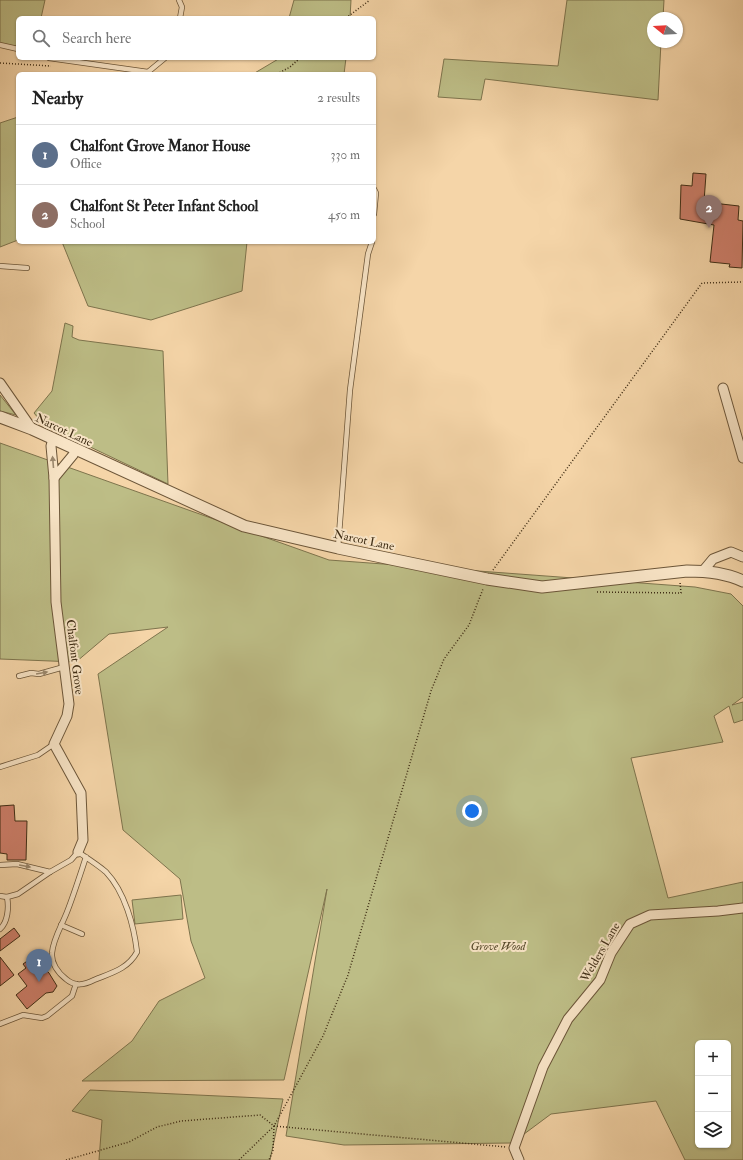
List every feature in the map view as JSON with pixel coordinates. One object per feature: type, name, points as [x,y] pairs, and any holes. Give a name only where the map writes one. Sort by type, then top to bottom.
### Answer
[{"type":"street","points":[[0,383],[32,428]]},
{"type":"street","points":[[723,388],[743,458]]},
{"type":"street","name":"Narcot Lane","points":[[0,417],[32,428],[244,526],[485,583],[542,588],[680,572],[703,571],[736,578],[743,582]]},
{"type":"street","name":"Chalfont Grove","points":[[53,439],[51,446],[54,478],[56,602],[69,704],[67,716],[54,744]]},
{"type":"street","points":[[54,478],[76,449]]},
{"type":"street","points":[[703,571],[713,559],[731,552],[743,557]]},
{"type":"street","points":[[54,744],[81,793],[83,840],[82,854]]},
{"type":"street","name":"Welders Lane","points":[[514,1148],[543,1066],[568,1019],[600,980],[612,953],[630,924],[650,915],[743,908]]},
{"type":"street","points":[[514,1148],[519,1160]]},
{"type":"lane","points":[[179,0],[182,7],[180,16]]},
{"type":"lane","points":[[0,45],[16,49]]},
{"type":"lane","points":[[62,60],[148,72],[163,60]]},
{"type":"lane","points":[[338,548],[350,390],[368,254],[371,244]]},
{"type":"lane","points":[[0,266],[27,268]]},
{"type":"lane","points":[[19,676],[31,673],[39,674],[64,666]]},
{"type":"lane","points":[[0,767],[38,755],[54,744]]},
{"type":"lane","points":[[0,896],[7,897],[18,894],[50,872],[82,854]]},
{"type":"lane","points":[[82,854],[106,873],[118,891],[128,912],[137,952],[127,966],[93,981],[76,984],[63,977],[52,960],[52,952],[82,854]]},
{"type":"lane","points":[[0,865],[17,864],[50,872]]},
{"type":"lane","points":[[0,929],[3,927],[9,909],[7,897]]},
{"type":"lane","points":[[61,926],[82,934]]},
{"type":"lane","points":[[0,1024],[23,1015],[42,1018],[47,1016],[72,996],[76,984]]},
{"type":"path","points":[[349,16],[370,0]]},
{"type":"path","points":[[281,72],[290,67],[298,60]]},
{"type":"path","points":[[0,63],[55,66]]},
{"type":"path","points":[[239,1160],[274,1126],[323,1036],[348,975],[432,691],[444,659],[469,625],[485,583],[702,283],[743,282]]},
{"type":"path","points":[[66,1160],[129,1142],[157,1127],[181,1121],[260,1116],[274,1126],[514,1148]]},
{"type":"path","points":[[269,1160],[273,1150],[274,1126]]},
{"type":"green space","points":[[0,0],[45,0],[41,16],[16,16],[16,47],[0,43]]},
{"type":"green space","points":[[294,0],[351,0],[350,16],[290,16]]},
{"type":"green space","points":[[567,0],[664,0],[663,12],[647,12],[647,48],[661,48],[658,100],[485,79],[481,100],[438,97],[444,59],[558,66]]},
{"type":"green space","points":[[277,60],[346,60],[344,72],[256,72]]},
{"type":"green space","points":[[16,118],[16,241],[0,247],[0,123]]},
{"type":"green space","points":[[63,244],[247,244],[242,291],[151,320],[88,306]]},
{"type":"green space","points":[[65,323],[73,326],[72,337],[79,340],[163,351],[168,484],[44,425],[34,413],[52,391]]},
{"type":"green space","points":[[0,395],[16,415],[0,411]]},
{"type":"green space","name":"Grove Wood","points":[[0,443],[329,560],[695,587],[731,594],[743,606],[743,697],[732,705],[743,702],[743,720],[734,723],[729,706],[714,716],[723,742],[631,758],[668,898],[743,882],[743,1160],[685,1160],[656,1101],[551,1114],[512,1143],[344,1145],[286,1136],[327,889],[284,1080],[82,1081],[132,1041],[159,1001],[205,978],[191,941],[180,879],[123,830],[98,674],[168,627],[109,634],[76,662],[0,659]]},
{"type":"green space","points":[[181,895],[183,919],[135,924],[132,900]]},
{"type":"green space","points":[[90,1090],[283,1099],[270,1160],[99,1160],[102,1120],[72,1111]]},
{"type":"building","points":[[693,173],[706,174],[704,202],[739,206],[738,220],[743,221],[742,268],[729,267],[730,264],[710,262],[714,225],[680,219],[681,185],[692,186]]},
{"type":"building","points":[[14,805],[15,821],[27,821],[26,860],[7,860],[7,854],[0,853],[0,806]]},
{"type":"building","points":[[14,928],[20,936],[0,951],[0,939]]},
{"type":"building","points":[[0,957],[14,975],[0,986]]},
{"type":"building","points":[[33,957],[49,973],[57,986],[53,992],[46,993],[27,1009],[16,995],[27,986],[18,974],[26,968],[23,964]]},
{"type":"place","name":"Chalfont St Peter Infant School","points":[[709,228]]},
{"type":"place","name":"Chalfont Grove Manor House","points":[[39,982]]}]
